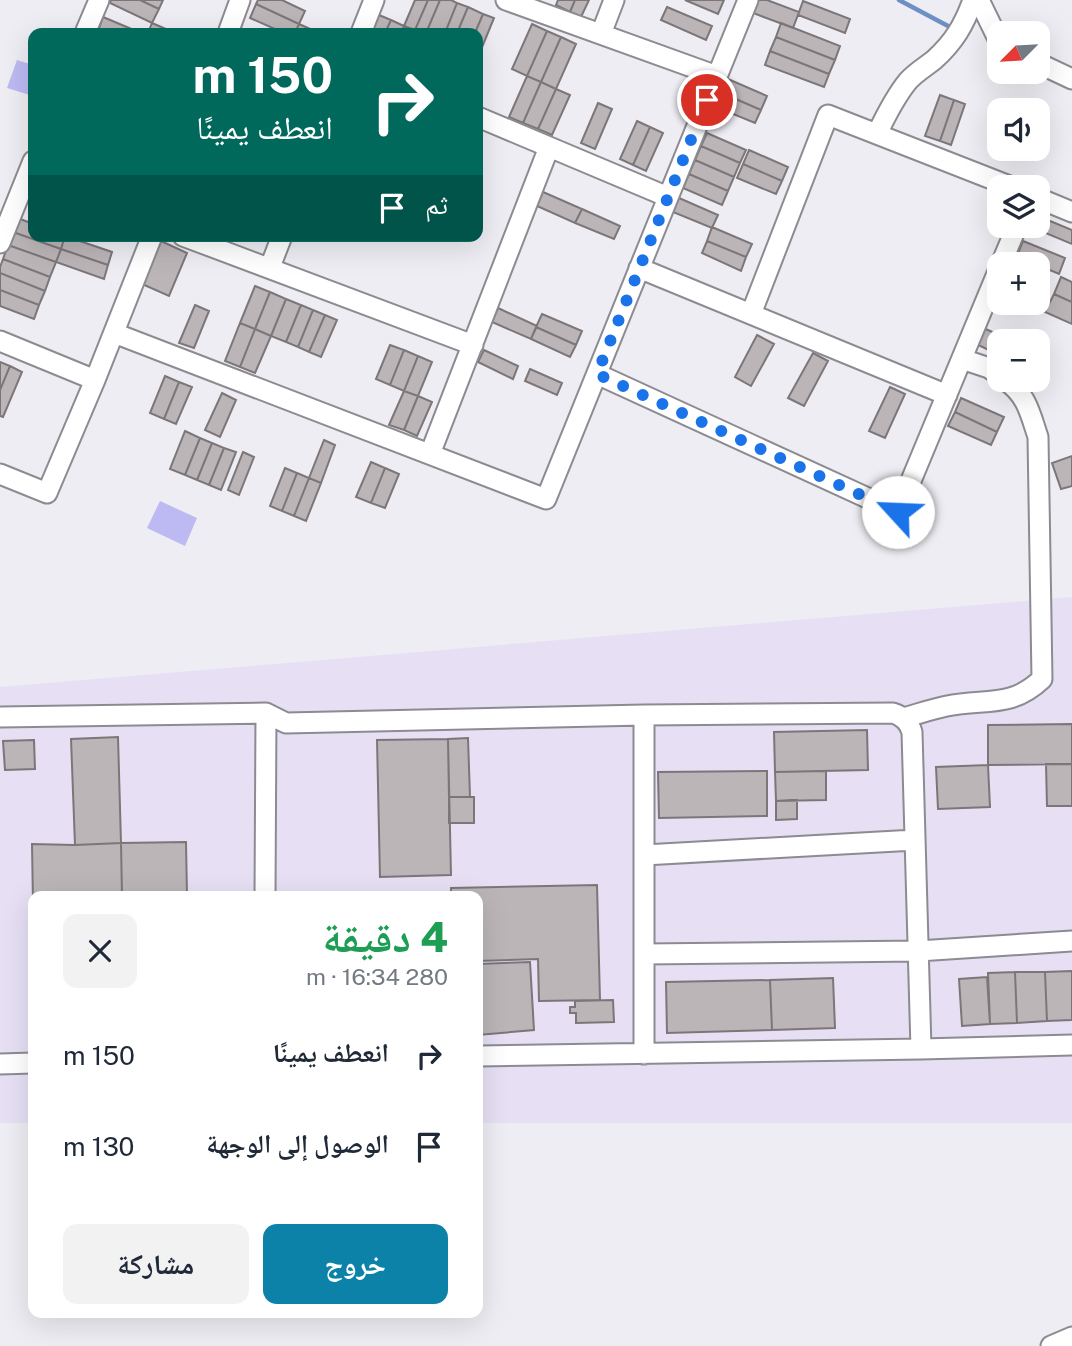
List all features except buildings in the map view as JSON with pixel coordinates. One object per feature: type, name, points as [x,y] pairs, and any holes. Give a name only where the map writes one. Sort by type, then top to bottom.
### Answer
[{"type":"street","points":[[87,28],[99,0]]},
{"type":"street","points":[[230,28],[240,0]]},
{"type":"street","points":[[363,28],[374,0]]},
{"type":"street","points":[[506,0],[717,76]]},
{"type":"street","points":[[601,34],[614,0]]},
{"type":"street","points":[[114,333],[547,499],[748,0]]},
{"type":"street","points":[[877,134],[891,105],[909,79],[953,42],[973,0]]},
{"type":"street","points":[[979,0],[989,21]]},
{"type":"street","points":[[1050,69],[1072,79]]},
{"type":"street","points":[[751,314],[828,115],[987,177]]},
{"type":"street","points":[[483,119],[668,197]]},
{"type":"street","points":[[430,454],[549,147]]},
{"type":"street","points":[[0,243],[28,173]]},
{"type":"street","points":[[1050,203],[1072,212]]},
{"type":"street","points":[[0,474],[47,493],[150,242]]},
{"type":"street","points":[[200,242],[473,345]]},
{"type":"street","points":[[270,267],[280,242]]},
{"type":"street","points":[[639,268],[947,395]]},
{"type":"street","points":[[597,374],[898,512],[987,298]]},
{"type":"street","points":[[0,341],[95,380]]},
{"type":"street","points":[[962,359],[987,367]]},
{"type":"street","points":[[904,718],[949,706],[1013,698],[1031,690],[1042,679],[1038,437],[1020,392]]},
{"type":"street","points":[[265,891],[267,713]]},
{"type":"street","points":[[0,717],[267,713],[286,723],[644,715],[893,713],[904,718],[912,732],[921,1049]]},
{"type":"street","points":[[644,715],[644,1054]]},
{"type":"street","points":[[644,855],[915,840]]},
{"type":"street","points":[[644,954],[918,951],[1072,941]]},
{"type":"street","points":[[483,1056],[1072,1045]]},
{"type":"street","points":[[0,1064],[28,1063]]},
{"type":"street","points":[[1051,1346],[1072,1338]]},
{"type":"shaded area","points":[[17,60],[28,63],[28,94],[7,88]]},
{"type":"shaded area","points":[[160,501],[197,518],[185,546],[147,528]]},
{"type":"shaded area","points":[[1072,597],[1072,1123],[483,1123],[483,891],[28,891],[28,1123],[0,1123],[0,687]]},
{"type":"waterway","points":[[899,0],[948,26]]},
{"type":"route","points":[[707,100],[597,374],[898,512]]}]
